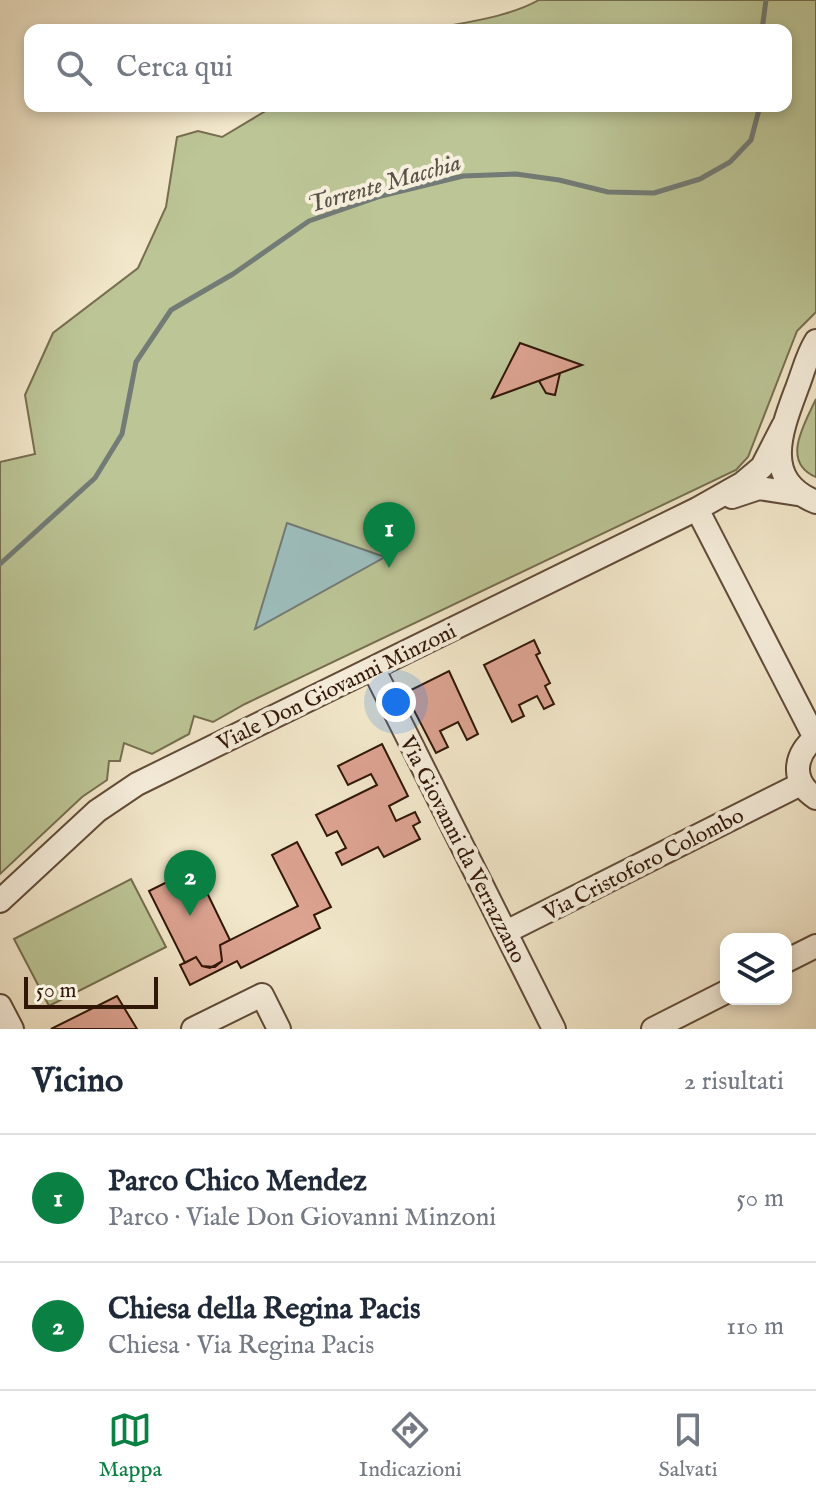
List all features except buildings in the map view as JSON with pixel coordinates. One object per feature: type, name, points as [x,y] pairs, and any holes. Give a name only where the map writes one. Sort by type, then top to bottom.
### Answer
[{"type":"street","points":[[697,509],[743,483],[762,467],[783,426],[816,341]]},
{"type":"street","points":[[783,426],[779,454],[783,471],[807,498]]},
{"type":"street","points":[[697,509],[759,488],[807,498]]},
{"type":"street","points":[[697,509],[812,731],[797,766],[799,792]]},
{"type":"street","name":"Viale Don Giovanni Minzoni","points":[[0,901],[97,811],[137,784],[697,509]]},
{"type":"street","name":"Via Giovanni da Verrazzano","points":[[373,668],[554,1029]]},
{"type":"street","name":"Via Cristoforo Colombo","points":[[506,932],[799,792]]},
{"type":"street","points":[[792,958],[816,946]]},
{"type":"street","points":[[193,1029],[262,995],[279,1029]]},
{"type":"street","points":[[653,1029],[720,995]]},
{"type":"street","points":[[0,1006],[12,1029]]},
{"type":"green space","points":[[539,0],[816,0],[816,312],[797,331],[748,457],[736,470],[213,722],[194,716],[189,734],[152,754],[124,743],[120,761],[109,761],[107,780],[82,797],[0,874],[0,462],[35,454],[25,395],[53,333],[138,268],[166,207],[177,137],[198,131],[222,137],[264,112],[792,112],[792,24],[458,24],[519,9]]},
{"type":"green space","points":[[816,399],[816,477],[805,470],[797,452],[798,441]]},
{"type":"green space","points":[[131,879],[166,947],[49,1006],[14,939]]},
{"type":"water","points":[[287,523],[385,557],[255,629]]},
{"type":"waterway","name":"Torrente Macchia","points":[[763,24],[766,0]]},
{"type":"waterway","name":"Torrente Macchia","points":[[0,564],[95,478],[122,434],[136,362],[171,310],[233,274],[309,221],[381,196],[463,176],[516,174],[608,192],[654,193],[700,179],[730,162],[751,140],[758,112]]},
{"type":"place","name":"Parco Chico Mendez","points":[[389,568]]},
{"type":"place","name":"Chiesa della Regina Pacis","points":[[190,916]]}]
